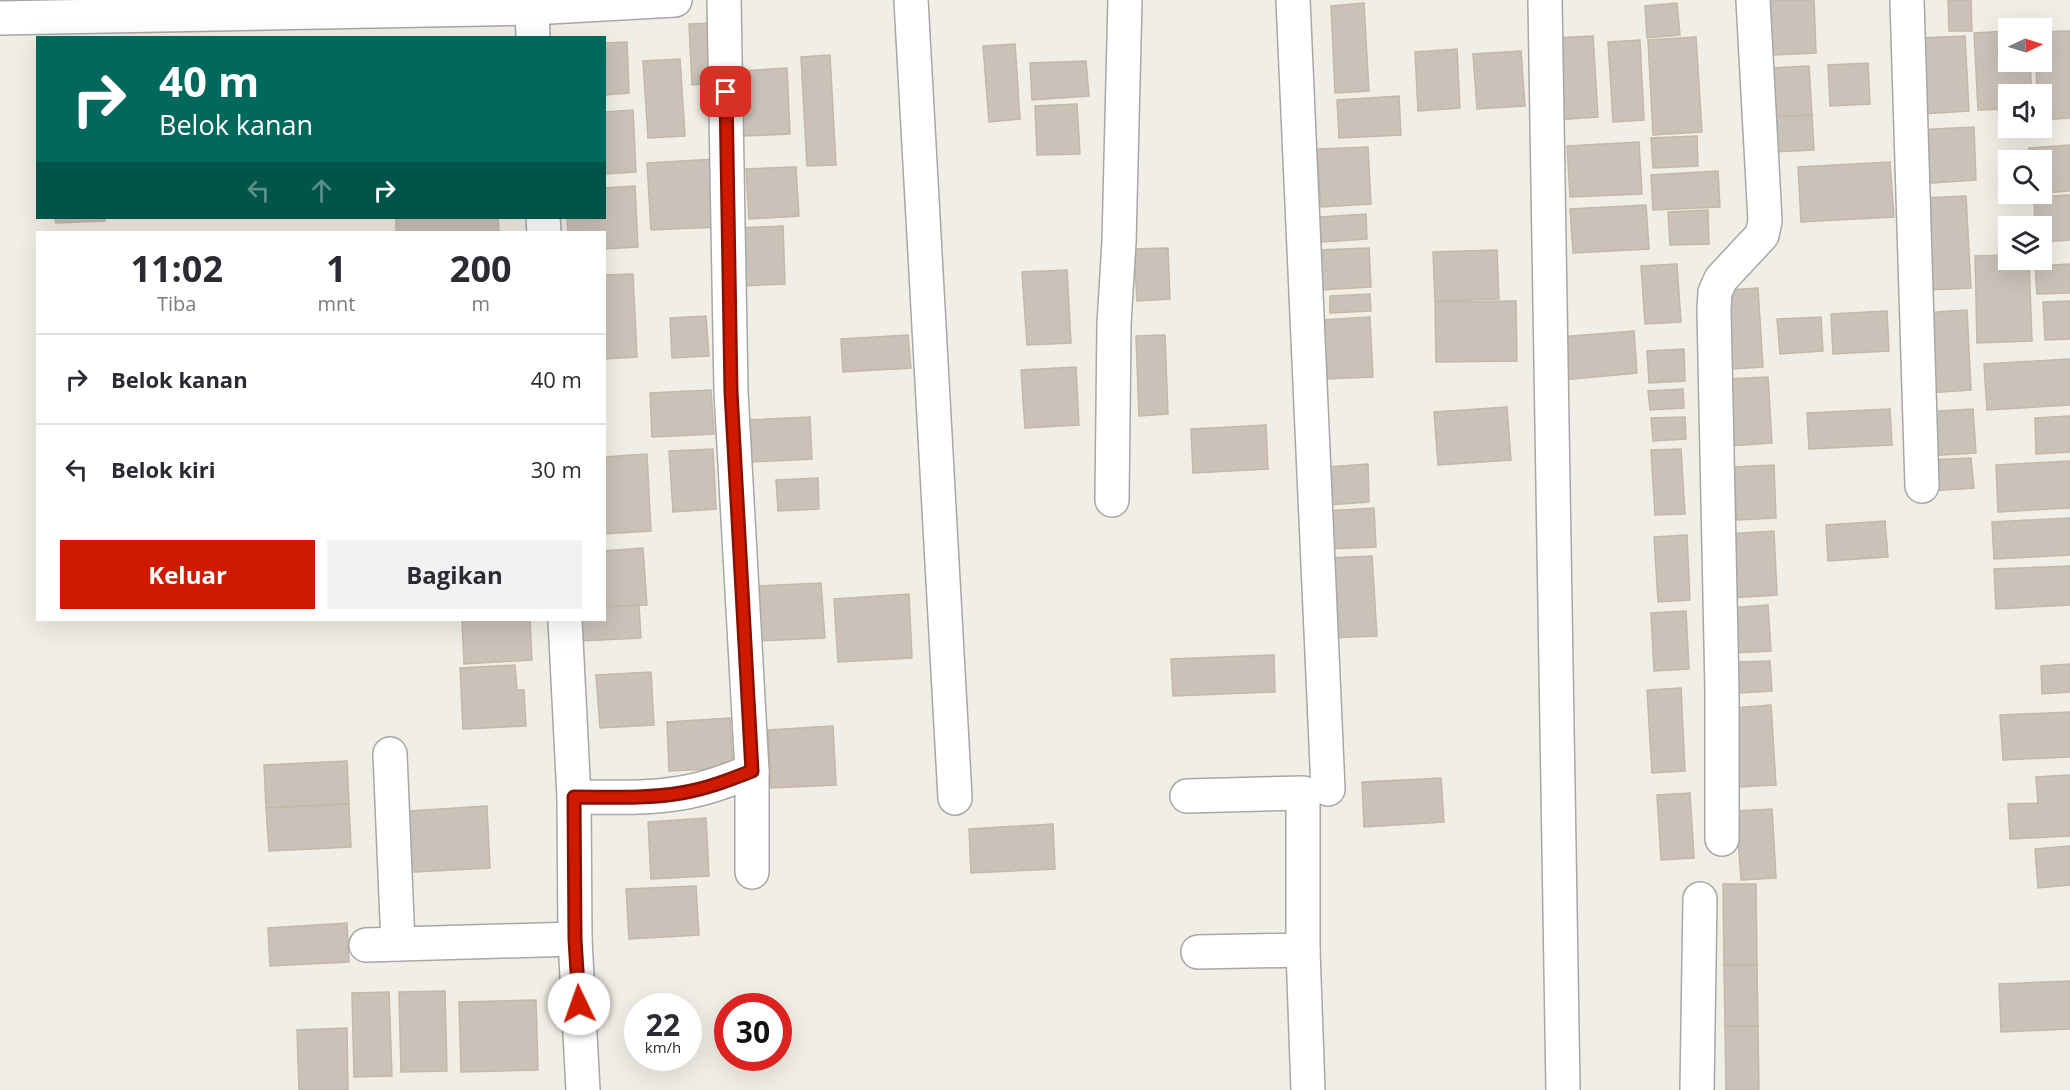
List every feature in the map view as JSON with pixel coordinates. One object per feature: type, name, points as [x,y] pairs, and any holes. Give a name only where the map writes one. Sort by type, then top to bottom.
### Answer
[{"type":"street","points":[[0,18],[533,23],[675,0]]},
{"type":"street","points":[[724,0],[731,392],[752,771],[752,872]]},
{"type":"street","points":[[911,0],[955,798]]},
{"type":"street","points":[[1112,500],[1114,324],[1119,242],[1125,0]]},
{"type":"street","points":[[1293,0],[1328,789]]},
{"type":"street","points":[[1545,0],[1563,1090]]},
{"type":"street","points":[[1722,839],[1722,692],[1714,310],[1715,292],[1721,279],[1762,235],[1765,221],[1753,0]]},
{"type":"street","points":[[1907,0],[1922,486]]},
{"type":"street","points":[[565,621],[574,797],[575,939],[583,1090]]},
{"type":"street","points":[[390,754],[398,944]]},
{"type":"street","points":[[574,797],[631,797],[681,793],[718,784],[752,771]]},
{"type":"street","points":[[1187,796],[1303,793],[1308,1090]]},
{"type":"street","points":[[1698,1090],[1700,899]]},
{"type":"street","points":[[366,945],[575,939]]},
{"type":"street","points":[[1198,952],[1304,950]]},
{"type":"building","points":[[1770,0],[1814,0],[1816,53],[1773,55]]},
{"type":"building","points":[[1948,0],[1971,0],[1972,31],[1949,31]]},
{"type":"building","points":[[1364,3],[1369,91],[1335,93],[1331,6]]},
{"type":"building","points":[[1677,3],[1680,35],[1647,38],[1645,6]]},
{"type":"building","points":[[714,23],[717,83],[692,85],[689,24]]},
{"type":"building","points":[[2070,31],[2070,118],[2052,119],[2052,84],[2037,84],[2036,72],[2052,72],[2052,32]]},
{"type":"building","points":[[1998,32],[1998,72],[2031,72],[2031,84],[1998,84],[1998,109],[1978,110],[1974,33]]},
{"type":"building","points":[[1593,36],[1598,117],[1556,120],[1552,38]]},
{"type":"building","points":[[1965,36],[1969,111],[1922,114],[1918,38]]},
{"type":"building","points":[[1696,37],[1702,132],[1653,135],[1648,40]]},
{"type":"building","points":[[1640,40],[1644,120],[1613,122],[1608,42]]},
{"type":"building","points":[[627,42],[629,93],[606,95],[606,43]]},
{"type":"building","points":[[1015,44],[1020,119],[989,122],[983,46]]},
{"type":"building","points":[[1457,49],[1460,108],[1418,111],[1415,52]]},
{"type":"building","points":[[1521,51],[1525,106],[1477,109],[1473,54]]},
{"type":"building","points":[[830,55],[836,165],[807,166],[801,57]]},
{"type":"building","points":[[680,59],[685,136],[648,138],[643,61]]},
{"type":"building","points":[[1086,61],[1089,96],[1032,100],[1030,63]]},
{"type":"building","points":[[1868,63],[1870,104],[1830,106],[1828,65]]},
{"type":"building","points":[[1809,66],[1812,115],[1772,117],[1769,68]]},
{"type":"building","points":[[787,68],[790,134],[744,136],[740,71]]},
{"type":"building","points":[[1399,96],[1401,135],[1339,138],[1337,100]]},
{"type":"building","points":[[1077,104],[1080,154],[1037,155],[1035,106]]},
{"type":"building","points":[[633,110],[636,172],[606,174],[606,112]]},
{"type":"building","points":[[1812,115],[1814,150],[1774,152],[1772,117]]},
{"type":"building","points":[[1974,127],[1976,180],[1917,184],[1914,130]]},
{"type":"building","points":[[1697,136],[1698,166],[1653,168],[1651,138]]},
{"type":"building","points":[[1639,142],[1642,194],[1570,197],[1567,146]]},
{"type":"building","points":[[2070,145],[2070,191],[2052,192],[2052,150],[2029,150],[2029,148]]},
{"type":"building","points":[[1368,147],[1371,204],[1321,207],[1317,149]]},
{"type":"building","points":[[716,159],[719,227],[651,230],[647,163]]},
{"type":"building","points":[[1890,162],[1894,217],[1801,222],[1798,167]]},
{"type":"building","points":[[796,167],[799,216],[749,219],[746,169]]},
{"type":"building","points":[[1718,171],[1720,207],[1653,210],[1651,175]]},
{"type":"building","points":[[635,186],[638,247],[606,249],[606,231],[568,231],[567,219],[606,219],[606,188]]},
{"type":"building","points":[[2070,195],[2070,240],[2052,241],[2052,216],[2035,216],[2034,204],[2052,204],[2052,196]]},
{"type":"building","points":[[1966,196],[1971,288],[1928,290],[1923,198]]},
{"type":"building","points":[[1646,205],[1649,249],[1573,253],[1570,209]]},
{"type":"building","points":[[1708,210],[1709,244],[1670,245],[1668,212]]},
{"type":"building","points":[[1366,214],[1367,239],[1321,242],[1320,217]]},
{"type":"building","points":[[55,219],[105,219],[105,221],[56,223]]},
{"type":"building","points":[[396,219],[498,219],[499,231],[396,231]]},
{"type":"building","points":[[783,226],[785,284],[741,286],[739,228]]},
{"type":"building","points":[[1168,248],[1170,299],[1137,301],[1134,249]]},
{"type":"building","points":[[1369,248],[1371,287],[1319,290],[1317,250]]},
{"type":"building","points":[[1497,250],[1499,299],[1435,301],[1433,252]]},
{"type":"building","points":[[1998,255],[1998,270],[2029,270],[2032,341],[1977,343],[1975,256]]},
{"type":"building","points":[[1677,264],[1681,322],[1645,324],[1641,266]]},
{"type":"building","points":[[2070,264],[2070,293],[2037,294],[2035,270],[2052,270],[2052,265]]},
{"type":"building","points":[[1067,270],[1071,343],[1027,345],[1022,272]]},
{"type":"building","points":[[633,274],[637,357],[606,359],[606,275]]},
{"type":"building","points":[[1758,288],[1763,367],[1731,369],[1727,290]]},
{"type":"building","points":[[1370,294],[1371,311],[1330,313],[1330,296]]},
{"type":"building","points":[[1516,301],[1517,361],[1436,362],[1435,302]]},
{"type":"building","points":[[2070,301],[2070,339],[2045,340],[2043,302]]},
{"type":"building","points":[[1967,310],[1971,390],[1927,393],[1923,313]]},
{"type":"building","points":[[1887,311],[1889,351],[1833,354],[1831,314]]},
{"type":"building","points":[[706,316],[709,356],[672,358],[670,318]]},
{"type":"building","points":[[1370,317],[1373,377],[1325,379],[1322,320]]},
{"type":"building","points":[[1821,317],[1823,351],[1780,354],[1777,319]]},
{"type":"building","points":[[1634,331],[1637,373],[1563,380],[1560,337]]},
{"type":"building","points":[[908,335],[911,368],[843,372],[841,339]]},
{"type":"building","points":[[1165,335],[1168,414],[1139,416],[1136,336]]},
{"type":"building","points":[[1684,349],[1685,381],[1649,383],[1647,351]]},
{"type":"building","points":[[2070,359],[2070,405],[1987,410],[1984,364]]},
{"type":"building","points":[[1076,367],[1079,425],[1025,428],[1021,370]]},
{"type":"building","points":[[1768,377],[1772,443],[1730,446],[1727,379]]},
{"type":"building","points":[[1683,389],[1684,408],[1650,410],[1648,391]]},
{"type":"building","points":[[711,390],[714,434],[652,437],[650,393]]},
{"type":"building","points":[[1507,407],[1511,460],[1438,465],[1434,412]]},
{"type":"building","points":[[1890,409],[1892,445],[1809,449],[1807,413]]},
{"type":"building","points":[[1973,409],[1976,453],[1925,456],[1923,412]]},
{"type":"building","points":[[2070,416],[2070,452],[2036,454],[2035,418]]},
{"type":"building","points":[[810,417],[812,459],[750,462],[749,420]]},
{"type":"building","points":[[1685,417],[1686,439],[1653,441],[1651,418]]},
{"type":"building","points":[[1266,425],[1268,469],[1193,473],[1191,429]]},
{"type":"building","points":[[713,449],[716,509],[673,512],[669,451]]},
{"type":"building","points":[[1681,449],[1685,514],[1655,515],[1651,450]]},
{"type":"building","points":[[647,454],[651,531],[606,534],[606,457]]},
{"type":"building","points":[[1971,458],[1974,488],[1928,491],[1926,460]]},
{"type":"building","points":[[2070,461],[2070,508],[1998,512],[1996,465]]},
{"type":"building","points":[[1368,464],[1369,502],[1328,505],[1326,467]]},
{"type":"building","points":[[1774,465],[1776,518],[1737,520],[1734,467]]},
{"type":"building","points":[[818,478],[819,509],[778,511],[776,480]]},
{"type":"building","points":[[1374,508],[1376,547],[1328,549],[1326,511]]},
{"type":"building","points":[[2070,518],[2070,555],[1994,559],[1992,522]]},
{"type":"building","points":[[1885,521],[1888,557],[1828,561],[1826,525]]},
{"type":"building","points":[[1774,531],[1777,595],[1730,598],[1727,534]]},
{"type":"building","points":[[1687,535],[1690,600],[1658,602],[1654,537]]},
{"type":"building","points":[[643,548],[647,605],[606,607],[606,551]]},
{"type":"building","points":[[1372,556],[1377,636],[1330,638],[1326,558]]},
{"type":"building","points":[[2070,566],[2070,605],[1996,609],[1994,569]]},
{"type":"building","points":[[821,583],[825,638],[758,641],[754,586]]},
{"type":"building","points":[[909,594],[912,658],[838,662],[834,599]]},
{"type":"building","points":[[639,605],[641,638],[580,641],[578,621],[606,621],[606,607]]},
{"type":"building","points":[[1768,605],[1771,651],[1732,653],[1729,608]]},
{"type":"building","points":[[1686,611],[1689,669],[1654,671],[1651,613]]},
{"type":"building","points":[[462,621],[530,621],[532,660],[464,664]]},
{"type":"building","points":[[1274,655],[1275,692],[1173,696],[1171,659]]},
{"type":"building","points":[[1770,661],[1772,691],[1739,693],[1738,662]]},
{"type":"building","points":[[2070,664],[2070,692],[2042,694],[2041,666]]},
{"type":"building","points":[[515,665],[517,690],[524,690],[526,726],[463,729],[460,668]]},
{"type":"building","points":[[651,672],[654,725],[600,728],[596,675]]},
{"type":"building","points":[[1681,688],[1685,771],[1652,773],[1647,690]]},
{"type":"building","points":[[1771,705],[1776,785],[1738,787],[1734,708]]},
{"type":"building","points":[[2070,712],[2070,757],[2003,760],[2000,715]]},
{"type":"building","points":[[730,718],[733,768],[669,771],[667,722]]},
{"type":"building","points":[[833,726],[836,785],[771,788],[768,730]]},
{"type":"building","points":[[347,761],[349,804],[266,808],[264,765]]},
{"type":"building","points":[[2070,775],[2070,836],[2010,839],[2008,804],[2038,803],[2036,777]]},
{"type":"building","points":[[1441,778],[1444,822],[1364,827],[1362,782]]},
{"type":"building","points":[[1690,793],[1694,858],[1661,860],[1657,795]]},
{"type":"building","points":[[349,804],[351,847],[269,851],[266,808]]},
{"type":"building","points":[[487,806],[490,868],[396,873],[393,812]]},
{"type":"building","points":[[1772,809],[1776,878],[1741,880],[1736,811]]},
{"type":"building","points":[[706,818],[709,876],[651,879],[648,822]]},
{"type":"building","points":[[1053,824],[1055,869],[971,873],[969,829]]},
{"type":"building","points":[[2070,846],[2070,885],[2038,888],[2035,849]]},
{"type":"building","points":[[1723,884],[1756,884],[1757,965],[1724,965]]},
{"type":"building","points":[[696,886],[699,935],[629,939],[626,889]]},
{"type":"building","points":[[347,923],[349,962],[270,966],[268,928]]},
{"type":"building","points":[[1724,965],[1757,965],[1758,1026],[1725,1026]]},
{"type":"building","points":[[2070,981],[2070,1029],[2001,1032],[1999,984]]},
{"type":"building","points":[[445,991],[447,1071],[401,1072],[399,992]]},
{"type":"building","points":[[389,992],[392,1076],[354,1077],[352,993]]},
{"type":"building","points":[[536,1000],[538,1070],[461,1072],[459,1002]]},
{"type":"building","points":[[1725,1026],[1758,1026],[1759,1090],[1726,1090]]},
{"type":"building","points":[[347,1028],[348,1090],[299,1090],[297,1030]]},
{"type":"route","points":[[579,1004],[575,939],[574,797],[631,797],[681,793],[718,784],[752,771],[731,392],[726,92]]}]
